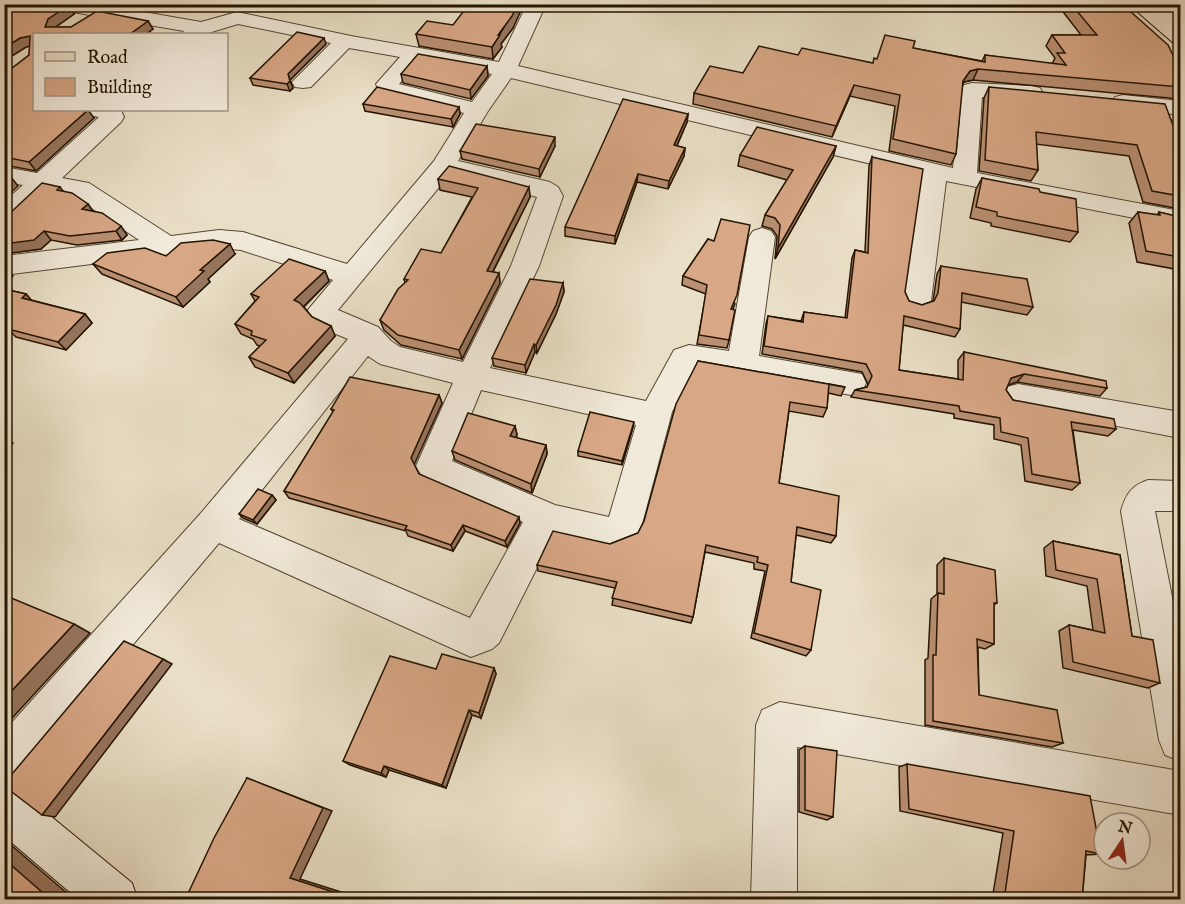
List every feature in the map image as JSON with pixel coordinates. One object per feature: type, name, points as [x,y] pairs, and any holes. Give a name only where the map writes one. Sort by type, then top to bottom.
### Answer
[{"type":"main road","points":[[1115,4],[1180,60]]},
{"type":"street","points":[[61,4],[197,31],[234,18],[275,17],[344,41],[506,70],[964,178],[1180,219]]},
{"type":"street","points":[[537,4],[506,70],[477,110],[444,165],[321,313],[368,335],[380,349],[391,356],[645,414],[656,412]]},
{"type":"street","points":[[71,29],[96,11]]},
{"type":"street","points":[[303,82],[344,41]]},
{"type":"street","points":[[414,54],[387,84],[387,87],[477,110]]},
{"type":"street","points":[[964,178],[972,89],[1054,95]]},
{"type":"street","points":[[1100,100],[1180,108]]},
{"type":"street","points":[[4,217],[112,119],[113,114],[100,111]]},
{"type":"street","points":[[444,165],[541,188],[550,196],[525,266],[471,376],[434,468],[436,470],[542,514],[544,518],[610,533],[623,528],[656,412],[685,358],[689,356],[851,383]]},
{"type":"street","points":[[917,301],[935,171]]},
{"type":"street","points":[[4,174],[87,193],[166,244]]},
{"type":"street","points":[[742,366],[762,237]]},
{"type":"street","points":[[4,266],[219,239],[243,241],[353,276]]},
{"type":"street","points":[[4,767],[21,744],[213,524],[368,335]]},
{"type":"street","points":[[1018,396],[1180,425]]},
{"type":"street","points":[[1180,496],[1148,495],[1141,501],[1138,511],[1180,740]]},
{"type":"street","points":[[213,524],[471,638],[485,630],[544,518]]},
{"type":"street","points":[[774,900],[776,732],[777,725],[780,723],[1180,793]]},
{"type":"street","points":[[4,807],[115,900]]},
{"type":"building","points":[[4,4],[69,5],[48,19],[45,27],[71,27],[97,11],[148,21],[131,33],[33,33],[33,111],[87,111],[29,162],[4,157],[4,72],[29,55],[30,36],[20,38],[4,48]]},
{"type":"building","points":[[469,4],[518,4],[492,47],[416,34],[427,21],[453,25]]},
{"type":"building","points":[[1071,4],[1122,4],[1168,45],[1180,70],[1180,87],[978,69],[970,71],[963,81],[956,154],[893,139],[900,95],[854,85],[836,126],[694,93],[710,66],[743,73],[759,46],[798,55],[802,48],[873,63],[874,58],[877,59],[885,35],[915,41],[913,48],[985,62],[985,55],[1066,65],[1057,53],[1065,53],[1052,35],[1097,35]]},
{"type":"building","points":[[297,32],[324,38],[288,74],[290,81],[287,84],[250,78]]},
{"type":"building","points":[[418,54],[487,66],[470,90],[401,74]]},
{"type":"building","points":[[377,87],[459,107],[451,119],[363,104]]},
{"type":"building","points":[[989,87],[1165,104],[1180,144],[1180,196],[1152,191],[1137,145],[1036,132],[1038,170],[985,160]]},
{"type":"building","points":[[623,99],[688,114],[674,145],[685,148],[669,181],[638,174],[615,236],[565,227]]},
{"type":"building","points":[[476,124],[555,137],[539,169],[460,151]]},
{"type":"building","points":[[757,127],[836,146],[778,248],[780,225],[775,218],[765,215],[793,170],[740,155]]},
{"type":"building","points":[[872,157],[923,169],[905,292],[909,301],[922,305],[934,301],[938,293],[941,266],[1027,279],[1033,307],[962,293],[960,329],[904,316],[899,370],[963,380],[964,352],[1106,381],[1107,388],[1024,374],[1011,378],[1006,390],[1013,400],[1114,419],[1116,429],[1071,422],[1080,483],[1032,474],[1028,438],[1001,432],[1000,418],[960,411],[959,406],[855,390],[867,387],[872,376],[866,364],[764,346],[768,316],[803,322],[804,312],[847,318],[855,250],[868,253]]},
{"type":"building","points":[[449,166],[529,187],[487,271],[499,273],[459,350],[398,335],[380,320],[398,289],[408,280],[404,279],[421,249],[441,253],[478,188],[438,179]]},
{"type":"building","points":[[4,176],[11,177],[4,183]]},
{"type":"building","points":[[982,178],[1076,199],[1078,232],[997,216],[997,212],[976,207]]},
{"type":"building","points":[[42,183],[60,187],[57,190],[72,193],[88,204],[82,209],[102,213],[121,226],[116,231],[70,236],[44,231],[34,240],[4,244],[4,216],[7,216]]},
{"type":"building","points":[[1138,212],[1160,215],[1159,212],[1180,217],[1180,257],[1146,251]]},
{"type":"building","points":[[721,219],[750,225],[737,295],[731,309],[735,310],[729,340],[699,335],[707,285],[683,276],[708,239],[714,241]]},
{"type":"building","points":[[213,240],[230,244],[200,270],[204,271],[176,297],[93,264],[107,253],[145,248],[166,256],[181,243]]},
{"type":"building","points":[[289,259],[325,271],[294,300],[300,303],[312,317],[331,326],[288,373],[249,357],[266,340],[251,335],[252,331],[235,324],[259,297],[251,294]]},
{"type":"building","points":[[530,279],[563,283],[556,305],[525,365],[492,358]]},
{"type":"building","points":[[4,289],[26,294],[22,298],[85,314],[58,342],[8,329],[4,325]]},
{"type":"building","points":[[698,361],[829,384],[827,408],[790,402],[779,483],[839,496],[836,536],[797,527],[791,582],[821,590],[811,650],[754,633],[768,565],[757,562],[758,557],[706,545],[693,617],[612,598],[617,582],[537,565],[553,531],[610,544],[638,533],[644,521],[676,404]]},
{"type":"building","points":[[350,377],[439,395],[411,458],[419,474],[519,517],[505,541],[463,525],[451,545],[405,529],[407,526],[284,491],[334,410],[331,409]]},
{"type":"building","points":[[590,412],[634,422],[622,461],[578,451]]},
{"type":"building","points":[[468,413],[515,426],[510,436],[546,445],[531,484],[452,451]]},
{"type":"building","points":[[258,489],[272,495],[253,520],[239,514]]},
{"type":"building","points":[[1053,541],[1120,555],[1132,636],[1153,640],[1160,683],[1073,662],[1069,625],[1105,633],[1097,579],[1056,570]]},
{"type":"building","points":[[944,558],[995,570],[997,603],[994,603],[994,644],[977,639],[979,695],[1057,710],[1063,743],[933,721],[933,655],[936,655],[938,593],[944,594]]},
{"type":"building","points":[[4,595],[74,624],[4,699]]},
{"type":"building","points":[[124,641],[163,659],[42,815],[4,786],[4,782]]},
{"type":"building","points":[[442,654],[494,668],[479,713],[469,710],[442,785],[384,766],[381,773],[343,761],[390,656],[436,669]]},
{"type":"building","points":[[805,746],[837,751],[833,817],[805,810]]},
{"type":"building","points":[[907,764],[1090,796],[1093,811],[1092,852],[1086,851],[1082,900],[1004,900],[1014,831],[909,809]]},
{"type":"building","points":[[247,778],[323,808],[290,878],[352,898],[351,900],[185,900],[214,838]]},
{"type":"building","points":[[4,859],[51,900],[4,900]]}]
